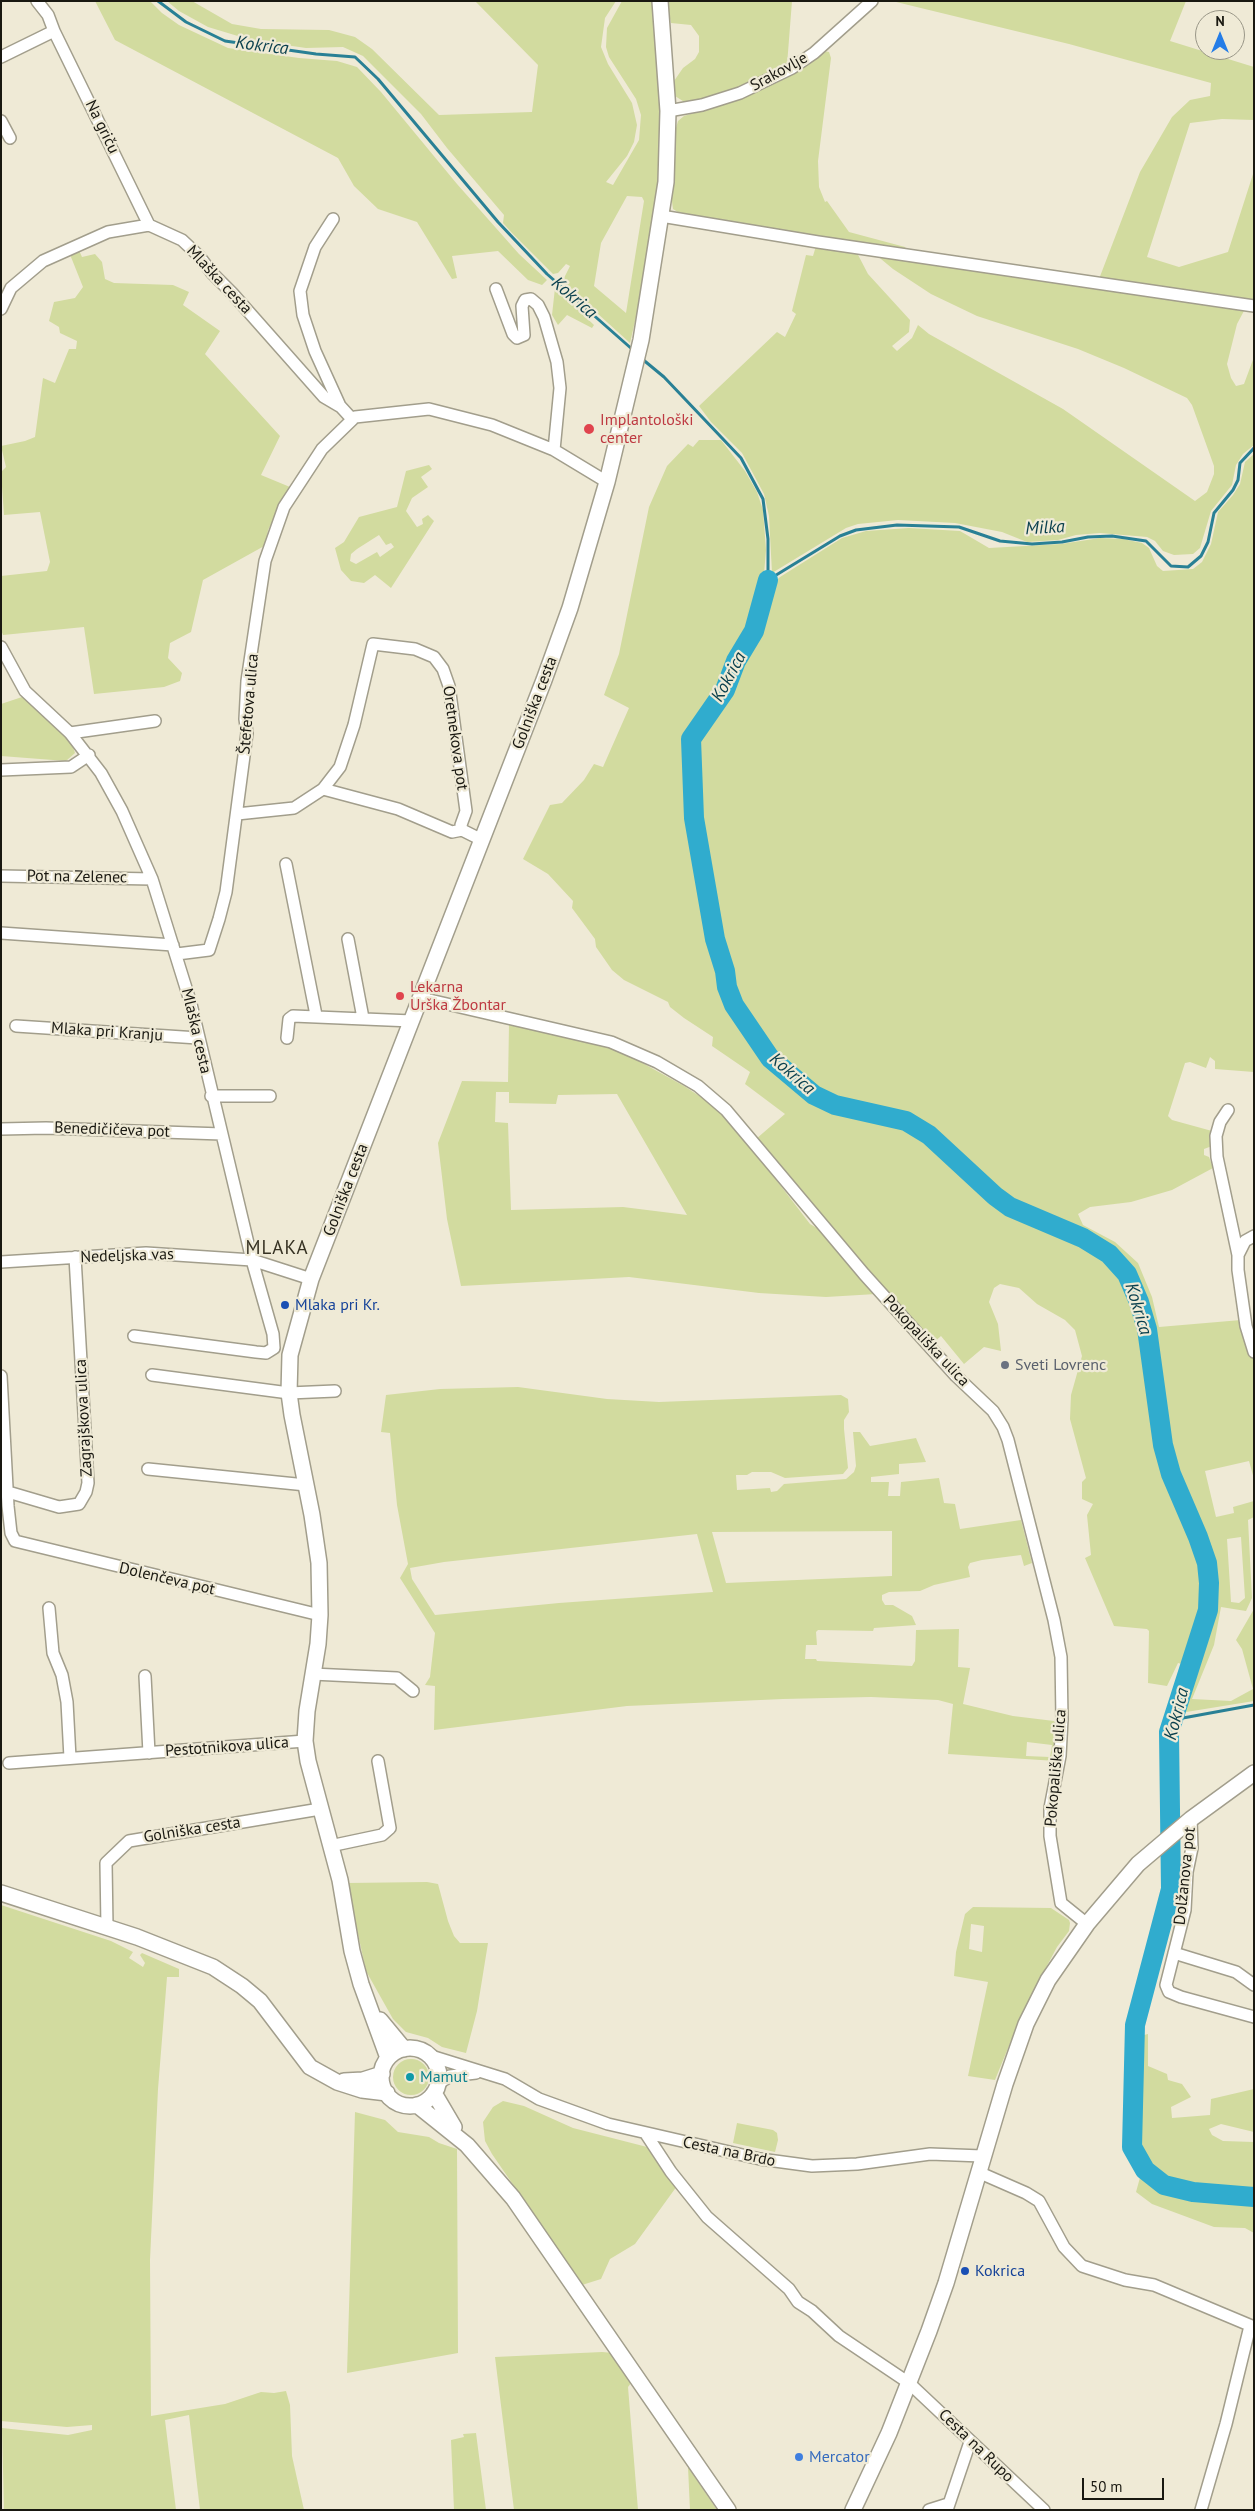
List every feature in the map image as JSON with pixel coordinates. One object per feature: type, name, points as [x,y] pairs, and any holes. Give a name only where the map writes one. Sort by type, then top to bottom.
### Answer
[{"type":"main road","name":"Golniška cesta","points":[[374,2013],[362,1984],[352,1950],[340,1880],[313,1787],[305,1741],[312,1674],[318,1644],[320,1563],[289,1393],[290,1363],[294,1338],[312,1279],[422,998],[560,635],[607,482],[640,340],[666,182],[668,111],[660,1]]},
{"type":"main road","points":[[853,2510],[885,2442],[909,2383],[946,2282],[982,2156],[1026,2024],[1048,1980],[1072,1944],[1125,1877],[1191,1819],[1254,1773]]},
{"type":"main road","points":[[1,1893],[107,1927],[213,1967],[242,1986],[272,2016],[285,2037],[310,2067],[337,2082],[362,2090],[387,2094]]},
{"type":"main road","points":[[374,2013],[404,2049]]},
{"type":"main road","points":[[374,2013],[388,2058],[382,2074],[382,2084],[387,2094],[395,2101],[406,2105],[417,2105],[427,2100],[436,2088],[439,2073],[431,2056],[423,2051],[404,2049],[388,2058]]},
{"type":"main road","points":[[337,2082],[364,2080],[382,2074]]},
{"type":"main road","points":[[436,2088],[444,2113],[466,2144],[513,2198],[728,2510]]},
{"type":"main road","points":[[417,2105],[466,2144]]},
{"type":"street","name":"Na griču","points":[[37,1],[48,15],[54,31],[149,225]]},
{"type":"street","name":"Srakovlje","points":[[668,111],[702,105],[740,93],[792,68],[814,53],[872,1]]},
{"type":"street","points":[[1,57],[54,31]]},
{"type":"street","points":[[1,121],[10,138]]},
{"type":"street","points":[[661,216],[818,242],[1254,306]]},
{"type":"street","name":"Mlaška cesta","points":[[333,220],[315,247],[300,291],[303,315],[315,351],[332,391],[341,407],[352,419]]},
{"type":"street","points":[[1,309],[11,288],[43,261],[108,232],[149,225]]},
{"type":"street","name":"Mlaška cesta","points":[[149,225],[182,240],[199,256],[212,273],[324,397],[341,407]]},
{"type":"street","points":[[496,289],[513,334],[517,338],[524,335],[522,306],[525,300],[531,299],[538,305],[544,317],[557,362],[560,388],[554,450]]},
{"type":"street","points":[[352,419],[429,409],[492,426],[554,450],[607,482]]},
{"type":"street","name":"Štefetova ulica","points":[[175,949],[209,950],[226,892],[248,733],[245,719],[248,681],[265,561],[284,507],[322,449],[352,419]]},
{"type":"street","name":"Oretnekova pot","points":[[237,814],[294,808],[323,789],[340,767],[354,726],[373,644],[415,649],[434,657],[444,670],[449,686],[466,810],[461,825],[462,830]]},
{"type":"street","name":"Mlaška cesta","points":[[1,647],[25,691],[70,733],[89,755],[122,811],[152,879],[175,949],[252,1260]]},
{"type":"street","points":[[70,733],[155,721]]},
{"type":"street","points":[[1,770],[71,767],[89,755]]},
{"type":"street","points":[[323,789],[398,809],[452,832],[462,830],[482,840]]},
{"type":"street","points":[[286,864],[316,1015]]},
{"type":"street","name":"Pot na Zelenec","points":[[1,876],[152,879]]},
{"type":"street","points":[[1,933],[175,949]]},
{"type":"street","points":[[348,939],[363,1018]]},
{"type":"street","name":"Pokopališka ulica","points":[[422,998],[611,1042],[657,1062],[698,1086],[726,1110],[871,1282],[956,1376],[993,1411],[1003,1427],[1008,1440],[1058,1639],[1061,1657],[1062,1719],[1060,1756],[1050,1808],[1050,1836],[1061,1903],[1087,1924]]},
{"type":"street","points":[[288,1038],[289,1019],[293,1016],[316,1015],[412,1021]]},
{"type":"street","name":"Mlaka pri Kranju","points":[[16,1026],[198,1038]]},
{"type":"street","points":[[211,1096],[270,1096]]},
{"type":"street","points":[[1228,1110],[1220,1122],[1216,1136],[1217,1157],[1238,1254],[1241,1295],[1254,1352]]},
{"type":"street","name":"Benedičičeva pot","points":[[1,1129],[46,1128],[222,1134]]},
{"type":"street","points":[[1238,1254],[1245,1241],[1254,1236]]},
{"type":"street","name":"Nedeljska vas","points":[[1,1262],[146,1253],[252,1260]]},
{"type":"street","name":"Zagrajškova ulica","points":[[8,1492],[59,1507],[78,1504],[86,1492],[88,1483],[75,1257]]},
{"type":"street","points":[[252,1260],[312,1279]]},
{"type":"street","points":[[134,1336],[256,1352],[272,1351],[274,1344],[273,1334],[252,1260]]},
{"type":"street","points":[[152,1375],[289,1393],[334,1391]]},
{"type":"street","points":[[1,1376],[8,1492]]},
{"type":"street","points":[[148,1469],[306,1485]]},
{"type":"street","name":"Dolenčeva pot","points":[[8,1492],[11,1533],[15,1541],[320,1615]]},
{"type":"street","points":[[49,1608],[53,1653],[62,1675],[67,1702],[70,1758]]},
{"type":"street","points":[[312,1674],[397,1678],[413,1691]]},
{"type":"street","name":"Pestotnikova ulica","points":[[145,1676],[149,1753]]},
{"type":"street","name":"Pestotnikova ulica","points":[[9,1763],[305,1741]]},
{"type":"street","points":[[330,1846],[382,1835],[390,1828],[378,1762]]},
{"type":"street","name":"Golniška cesta","points":[[107,1927],[106,1863],[129,1840],[320,1809]]},
{"type":"street","name":"Dolžanova pot","points":[[1191,1819],[1192,1848],[1187,1872],[1185,1910],[1166,1985],[1169,1992],[1181,1998],[1254,2018]]},
{"type":"street","points":[[1174,1953],[1236,1972],[1254,1985]]},
{"type":"street","name":"Cesta na Brdo","points":[[431,2056],[488,2073],[570,2112],[646,2134],[760,2159],[812,2166],[857,2164],[930,2154],[982,2156]]},
{"type":"street","points":[[436,2088],[450,2076],[463,2073],[488,2073]]},
{"type":"street","name":"Cesta na Rupo","points":[[646,2134],[671,2172],[707,2217],[789,2289],[798,2302],[812,2311],[839,2336],[909,2383],[942,2412],[970,2442],[1040,2508]]},
{"type":"street","points":[[978,2172],[1026,2192],[1039,2201],[1064,2247],[1082,2266],[1125,2280],[1154,2285],[1252,2326],[1201,2510]]},
{"type":"street","points":[[929,2510],[947,2507],[970,2442]]},
{"type":"green space","points":[[95,1],[150,1],[162,13],[179,25],[228,48],[299,58],[337,61],[357,67],[381,92],[457,184],[519,254],[547,280],[542,285],[528,280],[498,251],[452,256],[457,278],[452,279],[417,222],[378,209],[354,186],[338,158],[115,40]]},
{"type":"green space","points":[[167,1],[192,1],[232,24],[261,29],[329,30],[355,37],[372,49],[439,115],[532,112],[538,65],[475,1],[616,1],[605,18],[601,47],[608,64],[632,103],[637,125],[634,142],[627,156],[606,182],[613,185],[639,140],[641,115],[636,99],[609,57],[606,47],[607,28],[622,1],[653,1],[658,59],[661,150],[654,214],[639,304],[630,343],[565,284],[564,278],[570,266],[566,264],[558,273],[553,274],[512,233],[503,223],[504,215],[421,114],[363,56],[343,47],[306,48],[251,40],[208,27],[179,11]],"holes":[[[627,196],[642,197],[644,201],[626,313],[594,286],[601,243]]]},
{"type":"green space","points":[[666,1],[792,1],[787,65],[738,88],[704,100],[686,103],[675,96],[674,81],[683,68],[695,59],[699,52],[699,36],[691,25],[671,23]]},
{"type":"green space","points":[[892,1],[1186,1],[1170,41],[1195,49],[1195,60],[1231,60],[1254,67],[1254,120],[1222,119],[1190,123],[1147,257],[1179,267],[1228,252],[1254,171],[1254,301],[1099,279],[1140,172],[1172,117],[1190,100],[1210,96],[1211,83],[1069,44]]},
{"type":"green space","points":[[824,51],[829,52],[831,58],[818,161],[819,187],[825,202],[827,201],[849,232],[905,247],[907,250],[681,214],[673,209],[671,194],[675,131],[678,121],[684,116],[719,105],[785,78]]},
{"type":"green space","points":[[816,246],[856,251],[868,274],[910,320],[909,332],[892,346],[897,351],[912,338],[918,325],[929,334],[1063,409],[1195,501],[1207,492],[1214,474],[1214,466],[1192,405],[1187,398],[1124,368],[1078,349],[977,316],[931,294],[893,269],[875,254],[1245,309],[1237,324],[1227,364],[1231,378],[1236,386],[1244,384],[1254,357],[1254,445],[1243,454],[1236,465],[1232,485],[1211,511],[1200,548],[1193,554],[1174,555],[1163,551],[1155,541],[1147,537],[1100,533],[1076,535],[1058,540],[1027,542],[1002,532],[955,523],[898,520],[858,524],[846,528],[772,573],[769,516],[764,494],[742,453],[711,422],[699,406],[777,332],[785,337],[796,314],[792,311],[806,255],[813,256]]},
{"type":"green space","points":[[78,248],[82,257],[95,254],[102,262],[105,279],[114,283],[173,285],[189,292],[183,305],[220,331],[205,354],[280,436],[261,475],[290,487],[268,530],[266,545],[203,580],[191,632],[170,643],[168,658],[182,673],[180,681],[164,687],[94,694],[84,627],[3,635],[1,630],[1,576],[47,571],[50,562],[40,512],[4,515],[1,472],[6,467],[1,446],[35,437],[43,378],[55,383],[69,349],[76,349],[77,341],[60,333],[59,327],[49,321],[54,302],[75,298],[83,287],[69,252]]},
{"type":"green space","points":[[555,288],[594,325],[592,328],[567,315],[558,325],[552,315]]},
{"type":"green space","points":[[699,440],[721,440],[745,471],[757,492],[763,510],[766,550],[762,598],[751,631],[738,655],[739,659],[760,627],[772,584],[842,538],[866,531],[909,528],[960,531],[989,548],[1061,544],[1100,538],[1123,539],[1142,543],[1149,548],[1157,566],[1163,571],[1193,569],[1202,562],[1211,544],[1218,512],[1240,484],[1245,462],[1254,454],[1254,1072],[1215,1069],[1215,1061],[1210,1057],[1206,1068],[1190,1062],[1185,1063],[1168,1116],[1172,1120],[1212,1131],[1212,1146],[1204,1149],[1204,1155],[1209,1157],[1213,1168],[1172,1190],[1131,1202],[1090,1207],[1078,1214],[1083,1225],[1115,1242],[1138,1263],[1152,1297],[1159,1327],[1241,1320],[1254,1361],[1254,1479],[1249,1461],[1205,1471],[1216,1517],[1234,1513],[1233,1507],[1254,1501],[1254,1517],[1248,1520],[1252,1598],[1246,1611],[1221,1607],[1214,1645],[1192,1699],[1231,1701],[1253,1689],[1242,1649],[1236,1640],[1254,1609],[1254,1701],[1180,1713],[1183,1698],[1209,1623],[1213,1575],[1201,1528],[1173,1465],[1168,1433],[1161,1408],[1150,1322],[1144,1300],[1135,1280],[1115,1255],[1098,1242],[999,1197],[978,1177],[970,1164],[963,1163],[909,1118],[835,1102],[820,1093],[801,1073],[781,1061],[766,1047],[735,1002],[717,937],[716,923],[712,920],[710,923],[711,941],[723,975],[728,1000],[768,1065],[784,1081],[807,1097],[829,1107],[869,1113],[927,1135],[1008,1209],[1084,1243],[1106,1257],[1121,1272],[1136,1304],[1144,1337],[1154,1400],[1157,1445],[1168,1479],[1193,1533],[1205,1587],[1197,1635],[1182,1664],[1178,1663],[1167,1686],[1148,1683],[1149,1631],[1147,1629],[1114,1626],[1085,1558],[1091,1555],[1087,1515],[1093,1504],[1082,1499],[1082,1482],[1086,1478],[1070,1419],[1071,1395],[1082,1356],[1075,1330],[1065,1320],[1037,1304],[1019,1288],[1000,1284],[994,1288],[989,1302],[998,1324],[1001,1351],[984,1347],[964,1364],[941,1336],[932,1344],[756,1139],[785,1114],[745,1084],[750,1072],[712,1046],[713,1037],[684,1018],[670,1007],[668,1002],[624,980],[612,970],[596,947],[595,939],[572,908],[573,901],[548,874],[523,859],[550,805],[562,803],[584,780],[594,764],[603,767],[629,708],[604,695],[619,654],[649,507],[667,466],[688,444],[693,447]],"holes":[[[1241,1537],[1245,1598],[1239,1603],[1231,1602],[1227,1539]]]},
{"type":"green space","points":[[429,465],[432,469],[421,477],[428,487],[412,498],[406,511],[417,527],[423,524],[422,519],[428,515],[434,521],[391,588],[375,575],[364,583],[351,581],[341,570],[335,548],[344,542],[359,517],[397,507],[406,471]],"holes":[[[379,535],[386,545],[391,543],[394,547],[380,557],[377,552],[356,564],[350,561],[351,554]]]},
{"type":"green space","points":[[22,697],[70,738],[75,753],[66,761],[1,756],[1,704]]},
{"type":"green space","points":[[509,1025],[597,1043],[628,1055],[684,1086],[710,1103],[731,1121],[810,1224],[822,1231],[876,1294],[826,1297],[759,1293],[629,1277],[461,1286],[447,1219],[438,1143],[462,1081],[508,1082]],"holes":[[[496,1092],[509,1092],[509,1103],[556,1104],[558,1095],[617,1094],[687,1215],[623,1207],[511,1210],[508,1123],[495,1122]]]},
{"type":"green space","points":[[518,1387],[607,1399],[659,1402],[841,1395],[848,1399],[849,1412],[844,1420],[844,1429],[848,1468],[843,1474],[785,1478],[771,1472],[752,1472],[747,1475],[736,1475],[737,1490],[770,1488],[771,1492],[777,1491],[784,1484],[846,1479],[854,1472],[856,1466],[853,1432],[860,1432],[870,1446],[916,1438],[926,1462],[899,1464],[899,1474],[871,1477],[871,1482],[889,1482],[888,1496],[900,1496],[901,1482],[939,1478],[944,1503],[955,1504],[960,1529],[1021,1520],[1032,1563],[1024,1566],[1021,1555],[982,1560],[970,1563],[968,1567],[970,1577],[934,1585],[920,1591],[889,1592],[882,1595],[885,1605],[893,1605],[912,1616],[916,1625],[874,1628],[873,1631],[818,1630],[816,1632],[817,1645],[806,1645],[805,1659],[912,1666],[915,1661],[916,1630],[959,1629],[958,1667],[970,1668],[963,1704],[1013,1716],[1054,1721],[1058,1728],[1056,1761],[948,1754],[953,1704],[938,1700],[871,1697],[627,1706],[434,1730],[435,1686],[425,1685],[430,1677],[435,1633],[400,1578],[408,1564],[397,1505],[390,1433],[381,1432],[386,1395],[440,1389]],"holes":[[[892,1531],[892,1576],[726,1583],[712,1532]],[[697,1534],[713,1592],[559,1603],[435,1615],[412,1579],[410,1568],[444,1562]],[[1027,1742],[1052,1745],[1050,1757],[1026,1756]]]},
{"type":"green space","points":[[427,1882],[438,1884],[448,1921],[454,1936],[460,1943],[488,1943],[477,2011],[466,2053],[442,2047],[428,2038],[406,2032],[393,2019],[366,1971],[347,1883]]},
{"type":"green space","points":[[1,1905],[111,1941],[133,1952],[129,1958],[143,1967],[145,1963],[140,1955],[142,1953],[179,1969],[179,1977],[167,1977],[158,2089],[150,2260],[151,2416],[225,2404],[261,2392],[274,2393],[286,2391],[290,2405],[292,2456],[304,2510],[200,2510],[189,2415],[165,2420],[176,2510],[4,2510],[2,2428],[68,2435],[92,2430],[92,2425],[67,2427],[1,2421]]},
{"type":"green space","points":[[973,1907],[1051,1908],[1069,1920],[1070,1923],[1069,1931],[1057,1947],[1024,2009],[995,2080],[968,2076],[988,1982],[954,1976],[956,1952],[965,1914]],"holes":[[[971,1924],[984,1926],[982,1952],[969,1949]]]},
{"type":"green space","points":[[1148,2034],[1148,2066],[1167,2074],[1168,2080],[1182,2084],[1191,2097],[1171,2107],[1172,2118],[1210,2115],[1211,2099],[1254,2089],[1254,2132],[1221,2124],[1209,2129],[1212,2135],[1223,2141],[1254,2142],[1254,2192],[1192,2187],[1166,2180],[1154,2173],[1139,2146],[1137,2130],[1141,2054],[1144,2035]]},
{"type":"green space","points":[[411,2059],[418,2060],[424,2064],[428,2070],[428,2084],[424,2090],[418,2094],[411,2095],[404,2094],[398,2090],[394,2084],[393,2077],[394,2070],[398,2064],[404,2060]]},
{"type":"green space","points":[[503,2101],[524,2106],[573,2128],[651,2148],[677,2186],[635,2244],[610,2259],[601,2279],[582,2285],[492,2154],[485,2141],[483,2122],[493,2107]]},
{"type":"green space","points":[[355,2112],[385,2120],[398,2132],[429,2137],[439,2143],[457,2149],[458,2353],[347,2373]]},
{"type":"green space","points":[[737,2123],[773,2130],[777,2133],[778,2140],[775,2152],[733,2143]]},
{"type":"green space","points":[[1141,2174],[1175,2191],[1194,2196],[1219,2196],[1254,2201],[1254,2233],[1245,2228],[1214,2227],[1152,2204],[1136,2192]]},
{"type":"green space","points":[[613,2353],[631,2383],[628,2387],[638,2510],[514,2510],[495,2357]]},
{"type":"green space","points":[[476,2433],[486,2510],[454,2510],[451,2440],[464,2437],[463,2434]]},
{"type":"green space","points":[[688,2467],[717,2510],[690,2510]]},
{"type":"waterway","name":"Kokrica","points":[[158,1],[186,22],[225,41],[316,54],[355,57],[378,79],[498,222],[547,274],[633,350]]},
{"type":"waterway","name":"Milka","points":[[641,358],[664,377],[741,458],[763,499],[768,539],[768,580],[840,536],[856,530],[897,525],[959,527],[1000,541],[1032,544],[1112,536],[1146,541],[1171,566],[1188,567],[1201,556],[1208,542],[1214,513],[1233,490],[1238,480],[1240,463],[1254,448]]},
{"type":"waterway","name":"Kokrica","points":[[768,580],[754,631],[736,661],[725,690],[691,739],[694,818],[715,939],[725,971],[727,987],[734,1005],[770,1058],[814,1095],[835,1105],[906,1121],[929,1135],[995,1196],[1010,1207],[1083,1238],[1109,1254],[1127,1274],[1139,1302],[1147,1329],[1163,1445],[1171,1474],[1207,1563],[1209,1583],[1208,1610],[1169,1732],[1171,1889],[1135,2025],[1132,2147],[1145,2170],[1164,2185],[1193,2192],[1254,2197]]},
{"type":"waterway","points":[[1172,1720],[1254,1705]]},
{"type":"place","name":"Implantološki center","points":[[589,429]]},
{"type":"place","name":"Lekarna Urška Žbontar","points":[[400,996]]},
{"type":"place","name":"Mlaka pri Kr.","points":[[285,1305]]},
{"type":"place","name":"Sveti Lovrenc","points":[[1005,1365]]},
{"type":"place","name":"Mamut","points":[[410,2077]]},
{"type":"place","name":"Kokrica","points":[[965,2271]]},
{"type":"place","name":"Mercator","points":[[799,2457]]},
{"type":"district","name":"MLAKA","points":[[277,1249]]}]
